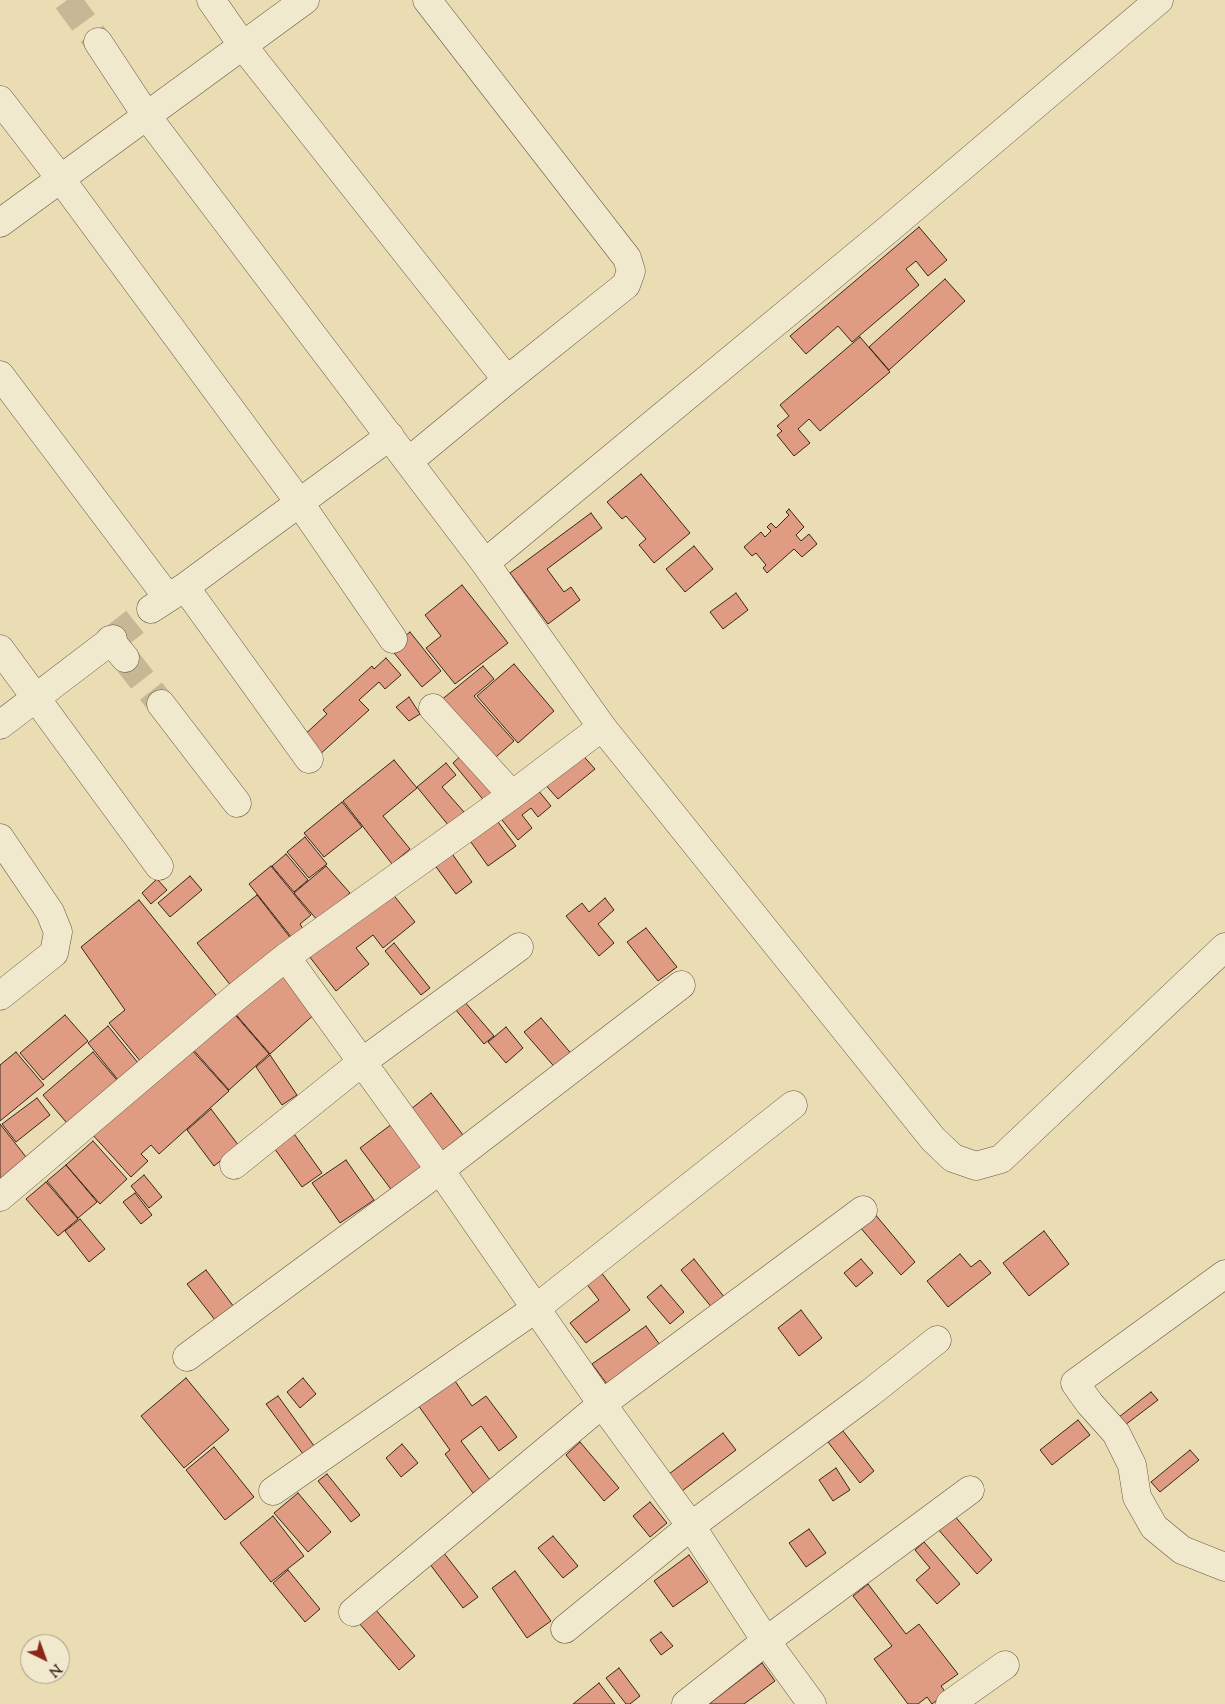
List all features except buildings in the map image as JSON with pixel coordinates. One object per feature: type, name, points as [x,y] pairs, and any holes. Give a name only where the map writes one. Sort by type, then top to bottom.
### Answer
[{"type":"street","points":[[212,0],[243,46],[507,380]]},
{"type":"street","points":[[0,223],[305,0]]},
{"type":"street","points":[[409,462],[507,380],[626,286],[631,271],[627,258],[427,0]]},
{"type":"street","points":[[485,563],[890,228],[1159,0]]},
{"type":"street","points":[[98,42],[146,115],[485,563],[602,727],[933,1139],[953,1158],[976,1166],[1001,1159],[1225,947]]},
{"type":"street","points":[[0,100],[60,178],[299,502],[393,638]]},
{"type":"street","points":[[0,375],[168,598],[310,759]]},
{"type":"street","points":[[168,598],[390,436]]},
{"type":"street","points":[[0,725],[35,698],[116,646]]},
{"type":"street","points":[[0,649],[158,866]]},
{"type":"street","points":[[161,704],[237,803]]},
{"type":"street","points":[[434,708],[512,795]]},
{"type":"street","points":[[0,1197],[286,957],[512,795],[602,727]]},
{"type":"street","points":[[0,996],[54,953],[58,932],[50,912],[4,852]]},
{"type":"street","points":[[234,1165],[362,1062],[519,947]]},
{"type":"street","points":[[286,957],[440,1170],[535,1309],[691,1526],[766,1641],[812,1704]]},
{"type":"street","points":[[187,1357],[440,1170],[681,985]]},
{"type":"street","points":[[273,1492],[535,1309],[793,1105]]},
{"type":"street","points":[[353,1612],[602,1404],[863,1210]]},
{"type":"street","points":[[1225,1274],[1075,1383],[1090,1404],[1116,1433],[1132,1465],[1137,1497],[1154,1527],[1182,1550],[1225,1567]]},
{"type":"street","points":[[565,1629],[691,1526],[870,1393],[937,1340]]},
{"type":"street","points":[[686,1704],[766,1641],[970,1490]]},
{"type":"street","points":[[950,1704],[1005,1665]]},
{"type":"tunnel","points":[[67,0],[98,42]]},
{"type":"tunnel","points":[[113,639],[151,609]]},
{"type":"tunnel","points":[[125,658],[161,704]]}]
